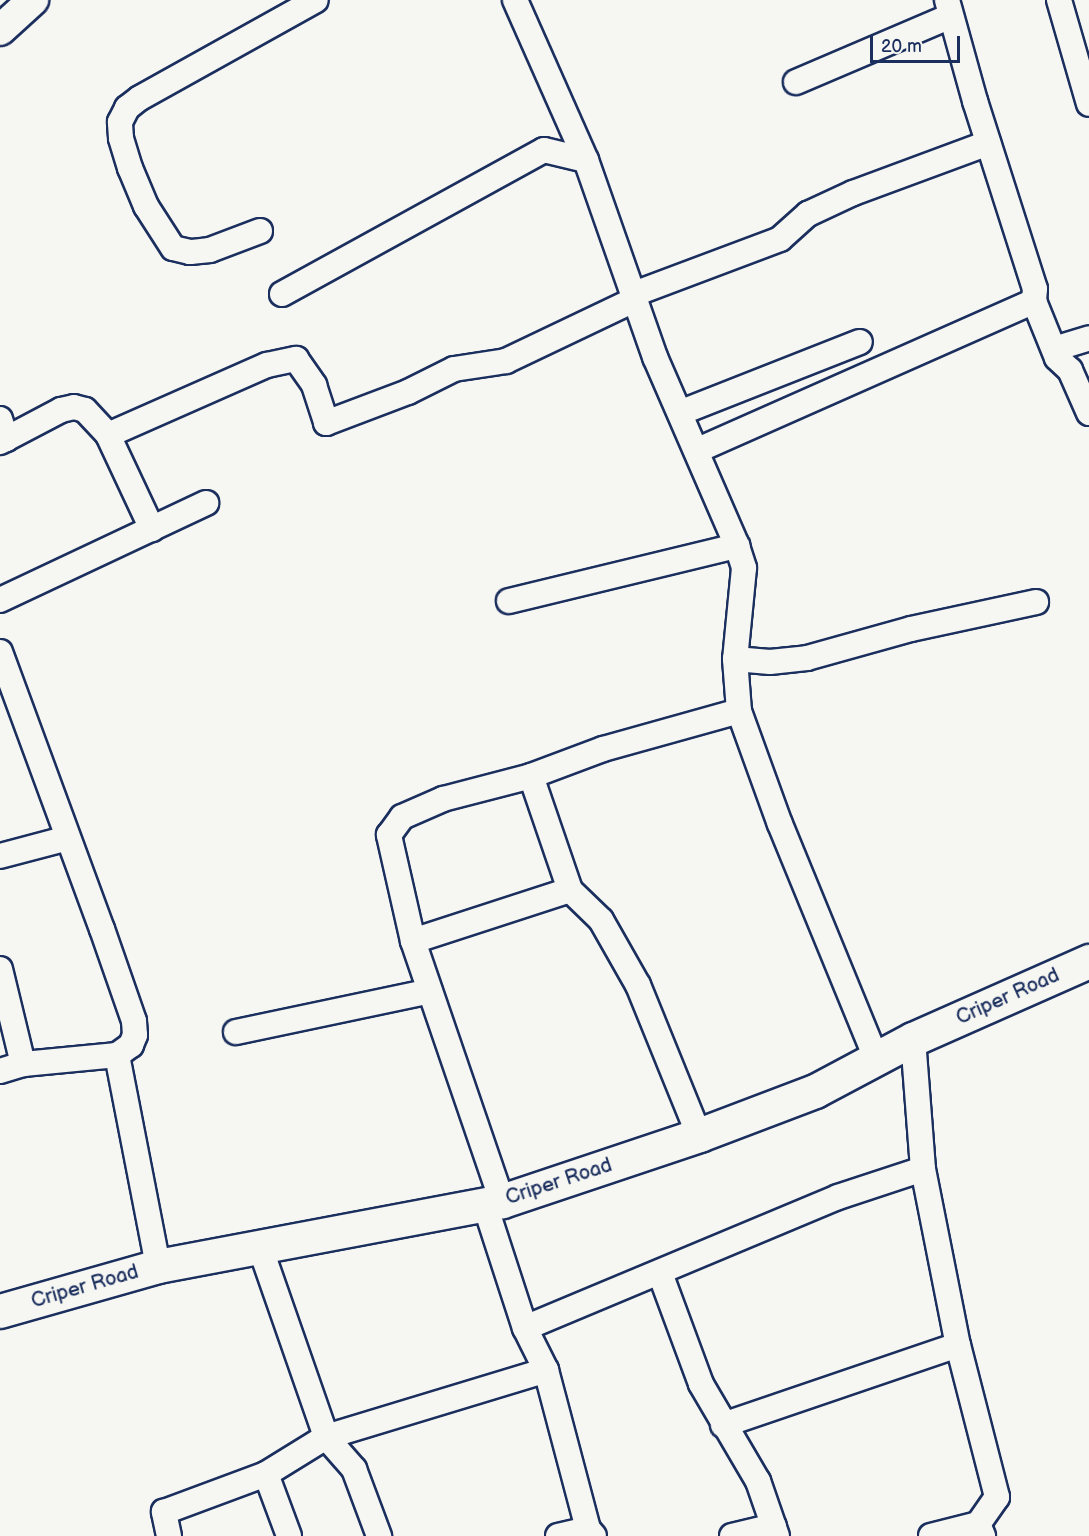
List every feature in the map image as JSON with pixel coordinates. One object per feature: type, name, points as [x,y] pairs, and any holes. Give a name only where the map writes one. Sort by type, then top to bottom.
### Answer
[{"type":"main road","name":"Criper Road","points":[[0,1311],[158,1266],[494,1203],[699,1136],[815,1091],[913,1039],[1089,961]]},
{"type":"street","points":[[0,30],[33,0]]},
{"type":"street","points":[[260,231],[210,249],[190,252],[173,248],[151,215],[130,168],[121,138],[120,122],[127,108],[140,98],[316,0]]},
{"type":"street","points":[[515,0],[586,160],[655,357],[682,412],[737,546],[744,568],[735,659],[739,711],[780,824],[877,1060]]},
{"type":"street","points":[[1059,0],[1089,104]]},
{"type":"street","points":[[796,82],[949,8],[988,143],[1035,289],[1034,301],[1054,349],[1070,370],[1089,413]]},
{"type":"street","points":[[108,435],[267,365],[296,358],[314,385],[326,423],[408,392],[454,369],[506,361],[635,297],[780,239],[808,214],[853,193],[988,143]]},
{"type":"street","points":[[282,294],[544,150],[586,160]]},
{"type":"street","points":[[698,450],[1034,301]]},
{"type":"street","points":[[1054,349],[1089,338]]},
{"type":"street","points":[[682,412],[860,342]]},
{"type":"street","points":[[2,433],[74,407],[85,410],[108,435],[152,529]]},
{"type":"street","points":[[0,600],[206,503]]},
{"type":"street","points":[[509,601],[737,546]]},
{"type":"street","points":[[735,659],[771,662],[807,658],[911,629],[1035,602]]},
{"type":"street","points":[[0,652],[134,1021],[131,1045],[117,1055],[11,1068],[0,969]]},
{"type":"street","points":[[558,1536],[591,1532],[546,1370],[525,1328],[494,1203],[413,941],[391,857],[389,835],[392,826],[416,808],[531,776],[603,749],[739,711]]},
{"type":"street","points":[[531,776],[570,890],[602,920],[638,985],[699,1136]]},
{"type":"street","points":[[0,856],[68,838]]},
{"type":"street","points":[[413,941],[570,890]]},
{"type":"street","points":[[236,1032],[430,991]]},
{"type":"street","points":[[913,1039],[923,1169],[958,1345],[997,1497],[981,1530],[931,1536]]},
{"type":"street","points":[[117,1055],[158,1266]]},
{"type":"street","points":[[525,1328],[838,1197],[923,1169]]},
{"type":"street","points":[[260,1247],[326,1437],[354,1469],[379,1536]]},
{"type":"street","points":[[660,1273],[701,1384],[723,1425],[758,1481],[776,1531],[732,1536]]},
{"type":"street","points":[[723,1425],[958,1345]]},
{"type":"street","points":[[169,1536],[164,1512],[266,1474],[326,1437],[546,1370]]},
{"type":"street","points":[[266,1474],[289,1536]]}]
